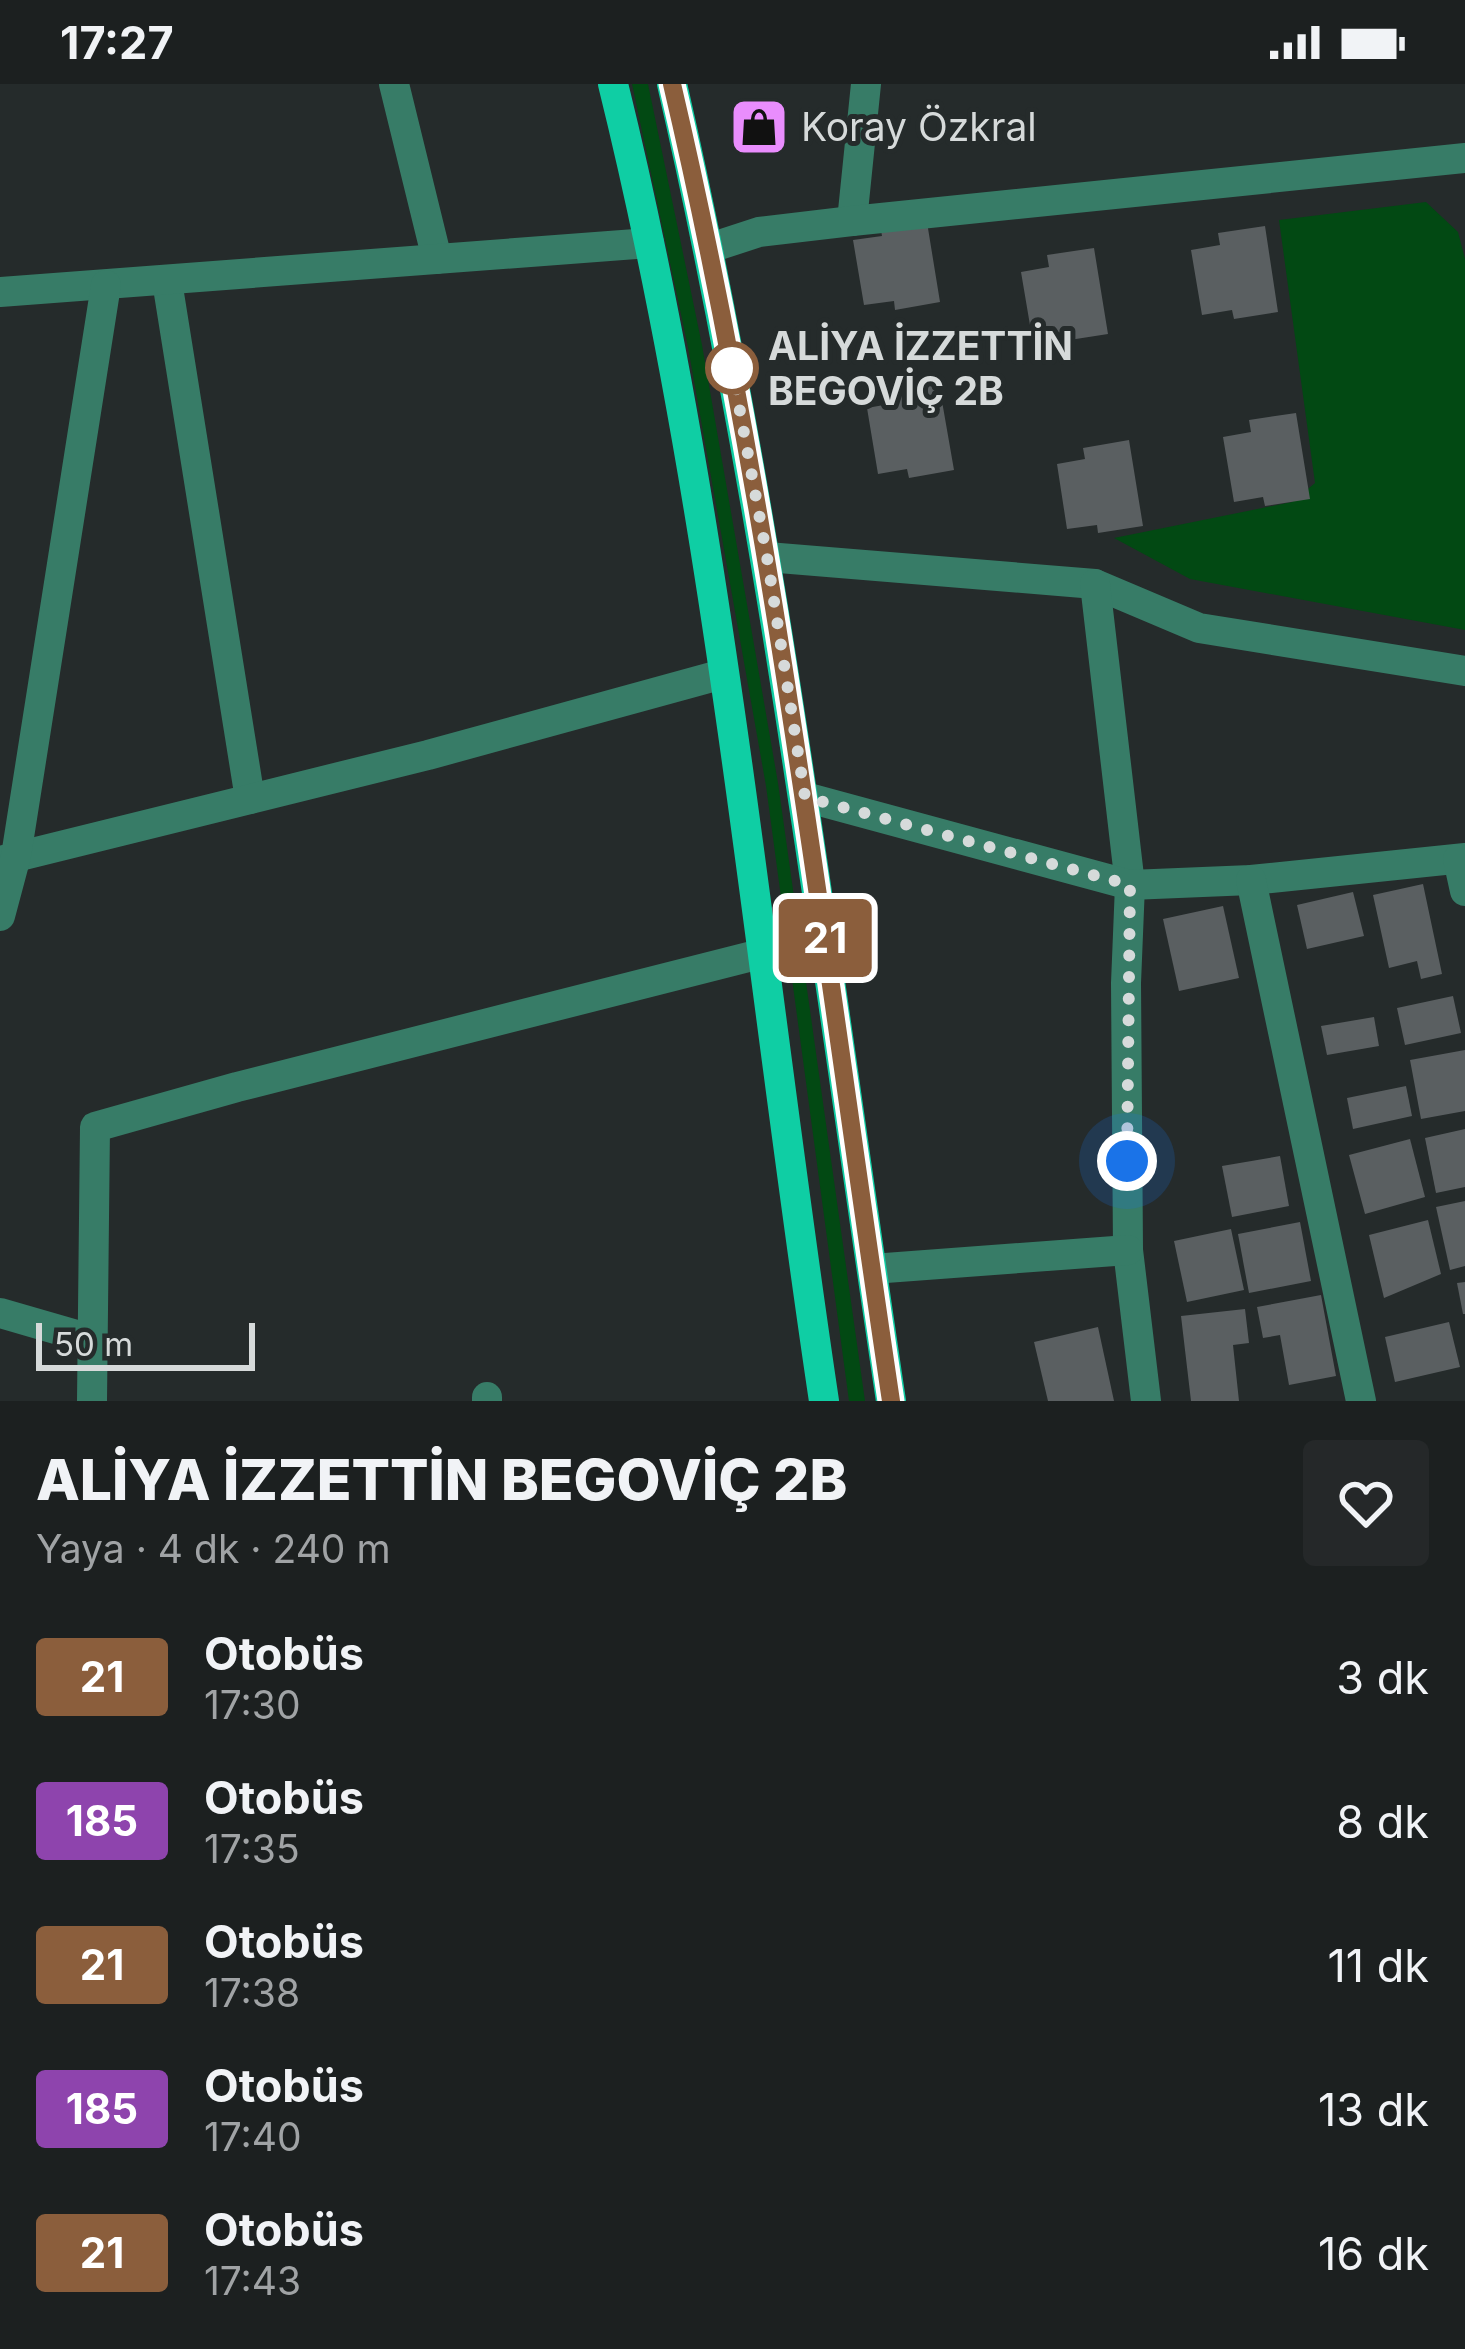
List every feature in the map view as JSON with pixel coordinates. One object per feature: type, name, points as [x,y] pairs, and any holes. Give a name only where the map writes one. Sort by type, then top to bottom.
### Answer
[{"type":"main road","points":[[613,84],[649,243],[703,529],[824,1401]]},
{"type":"main road","points":[[672,84],[710,248],[767,557],[891,1401]]},
{"type":"street","points":[[394,84],[437,259]]},
{"type":"street","points":[[852,220],[866,84]]},
{"type":"street","points":[[710,248],[759,232],[852,220],[1465,158]]},
{"type":"street","points":[[0,292],[649,243]]},
{"type":"street","points":[[167,281],[250,799]]},
{"type":"street","points":[[0,916],[106,285]]},
{"type":"street","points":[[767,557],[1095,584],[1199,628],[1465,671]]},
{"type":"street","points":[[1095,584],[1130,885],[1128,1250],[1146,1401]]},
{"type":"street","points":[[8,859],[723,674]]},
{"type":"street","points":[[805,797],[1130,885],[1251,880],[1461,858],[1465,891]]},
{"type":"street","points":[[1251,880],[1361,1401]]},
{"type":"street","points":[[92,1401],[95,1127],[764,953]]},
{"type":"street","points":[[872,1269],[1128,1250]]},
{"type":"street","points":[[0,1313],[90,1339]]},
{"type":"green space","points":[[632,84],[648,84],[702,345],[778,783],[865,1401],[849,1401],[766,786],[688,347]]},
{"type":"green space","points":[[1426,202],[1458,232],[1465,259],[1465,630],[1190,579],[1114,538],[1292,502],[1315,483],[1279,220]]},
{"type":"building","points":[[926,216],[940,302],[895,310],[894,301],[864,305],[853,240],[882,236],[880,224]]},
{"type":"building","points":[[1265,226],[1278,312],[1234,319],[1232,310],[1202,315],[1191,250],[1220,245],[1218,233]]},
{"type":"building","points":[[1094,248],[1108,334],[1063,341],[1062,332],[1032,337],[1021,272],[1049,267],[1047,255]]},
{"type":"building","points":[[939,384],[954,470],[909,478],[907,469],[878,474],[867,408],[895,403],[893,392]]},
{"type":"building","points":[[1296,413],[1310,499],[1265,506],[1263,497],[1234,502],[1223,437],[1251,432],[1249,420]]},
{"type":"building","points":[[1129,440],[1143,526],[1098,533],[1097,525],[1067,529],[1057,464],[1085,459],[1083,448]]},
{"type":"building","points":[[1423,884],[1442,974],[1421,979],[1417,961],[1389,968],[1373,895]]},
{"type":"building","points":[[1353,892],[1364,936],[1307,949],[1297,905]]},
{"type":"building","points":[[1223,906],[1239,978],[1179,991],[1163,919]]},
{"type":"building","points":[[1453,996],[1461,1033],[1405,1045],[1397,1008]]},
{"type":"building","points":[[1374,1017],[1379,1046],[1327,1055],[1321,1026]]},
{"type":"building","points":[[1465,1050],[1465,1111],[1421,1119],[1410,1060]]},
{"type":"building","points":[[1406,1086],[1412,1116],[1353,1129],[1347,1098]]},
{"type":"building","points":[[1465,1129],[1465,1187],[1436,1193],[1425,1138]]},
{"type":"building","points":[[1410,1139],[1425,1197],[1365,1214],[1349,1155]]},
{"type":"building","points":[[1280,1156],[1289,1206],[1232,1217],[1222,1166]]},
{"type":"building","points":[[1465,1201],[1465,1266],[1450,1270],[1436,1207]]},
{"type":"building","points":[[1428,1220],[1441,1274],[1384,1298],[1369,1235]]},
{"type":"building","points":[[1300,1222],[1311,1281],[1249,1293],[1238,1234]]},
{"type":"building","points":[[1231,1229],[1244,1290],[1187,1302],[1174,1241]]},
{"type":"building","points":[[1465,1282],[1465,1314],[1463,1314],[1457,1283]]},
{"type":"building","points":[[1321,1295],[1336,1376],[1289,1385],[1280,1335],[1263,1338],[1257,1307]]},
{"type":"building","points":[[1245,1309],[1249,1343],[1233,1345],[1239,1401],[1191,1401],[1181,1316]]},
{"type":"building","points":[[1449,1322],[1460,1367],[1395,1382],[1385,1337]]},
{"type":"building","points":[[1098,1327],[1114,1401],[1048,1401],[1034,1342]]},
{"type":"bus line","name":"21","points":[[672,84],[710,248],[767,557],[891,1401]]},
{"type":"place","name":"Koray Özkral","points":[[759,127]]},
{"type":"place","name":"ALİYA İZZETTİN BEGOVİÇ 2B","points":[[732,368]]},
{"type":"route","points":[[732,368],[805,797],[1130,885],[1127,1161]]}]
